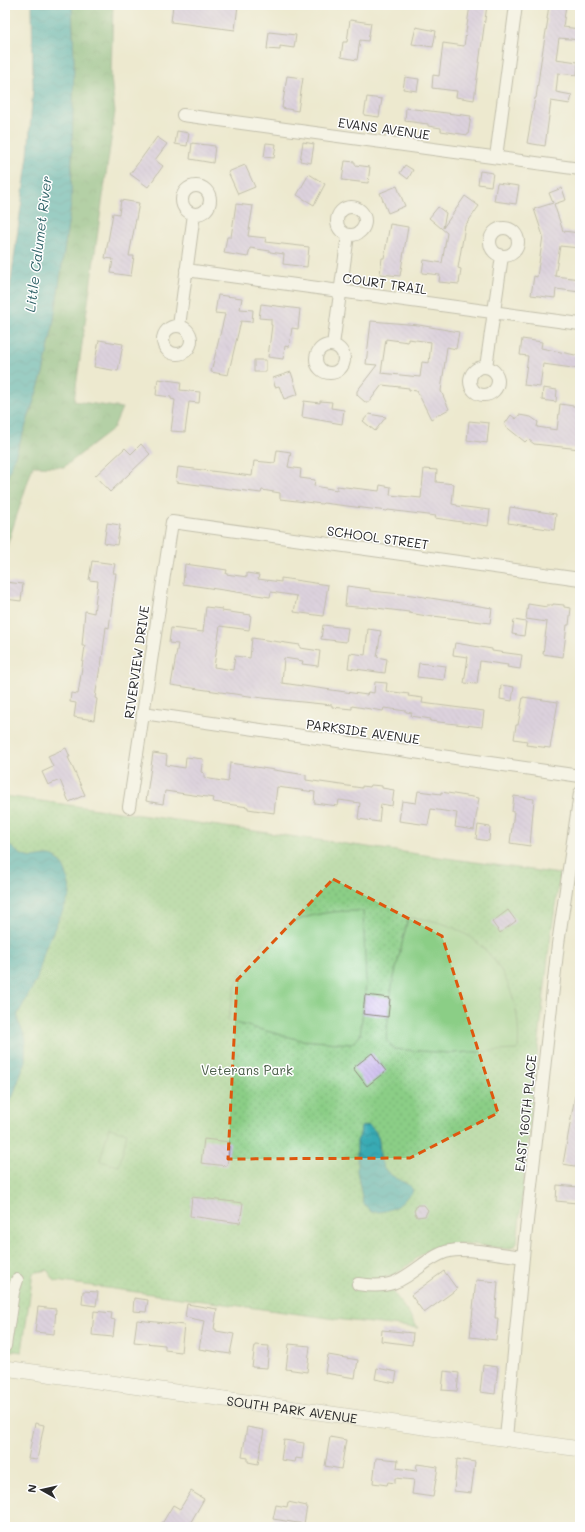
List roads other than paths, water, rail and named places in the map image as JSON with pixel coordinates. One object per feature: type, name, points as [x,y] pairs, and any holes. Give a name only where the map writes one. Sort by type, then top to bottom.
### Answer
[{"type":"street","points":[[496,158],[516,5]]},
{"type":"street","name":"EVANS AVENUE","points":[[183,115],[580,169]]},
{"type":"street","points":[[179,326],[194,214]]},
{"type":"street","points":[[332,345],[348,235]]},
{"type":"street","points":[[486,367],[502,256]]},
{"type":"street","name":"COURT TRAIL","points":[[186,270],[580,324]]},
{"type":"street","name":"SCHOOL STREET","points":[[172,522],[580,579]]},
{"type":"street","name":"RIVERVIEW DRIVE","points":[[130,807],[172,522]]},
{"type":"street","name":"PARKSIDE AVENUE","points":[[143,713],[580,776]]},
{"type":"street","name":"EAST 160TH PLACE","points":[[506,1438],[523,1257],[558,944],[580,793]]},
{"type":"street","points":[[358,1284],[375,1286],[395,1283],[441,1253],[451,1250],[466,1250],[523,1257]]},
{"type":"street","points":[[5,1346],[13,1292],[17,1280]]},
{"type":"street","name":"SOUTH PARK AVENUE","points":[[5,1368],[580,1449]]},
{"type":"water","name":"Little Calumet River","points":[[32,5],[72,5],[74,60],[71,204],[53,326],[43,373],[5,484],[5,314],[10,288],[28,155],[33,88]]},
{"type":"water","points":[[5,842],[25,856],[34,858],[50,856],[59,861],[68,878],[70,895],[45,949],[37,979],[18,1014],[18,1021],[26,1038],[25,1062],[13,1096],[5,1108]]},
{"type":"water","points":[[367,1125],[376,1132],[382,1164],[385,1169],[388,1173],[410,1186],[413,1190],[412,1193],[400,1204],[390,1209],[375,1212],[371,1212],[363,1203],[357,1171],[357,1141],[360,1135],[361,1127]]},
{"type":"park label","name":"Veterans Park","points":[[247,1069]]}]
